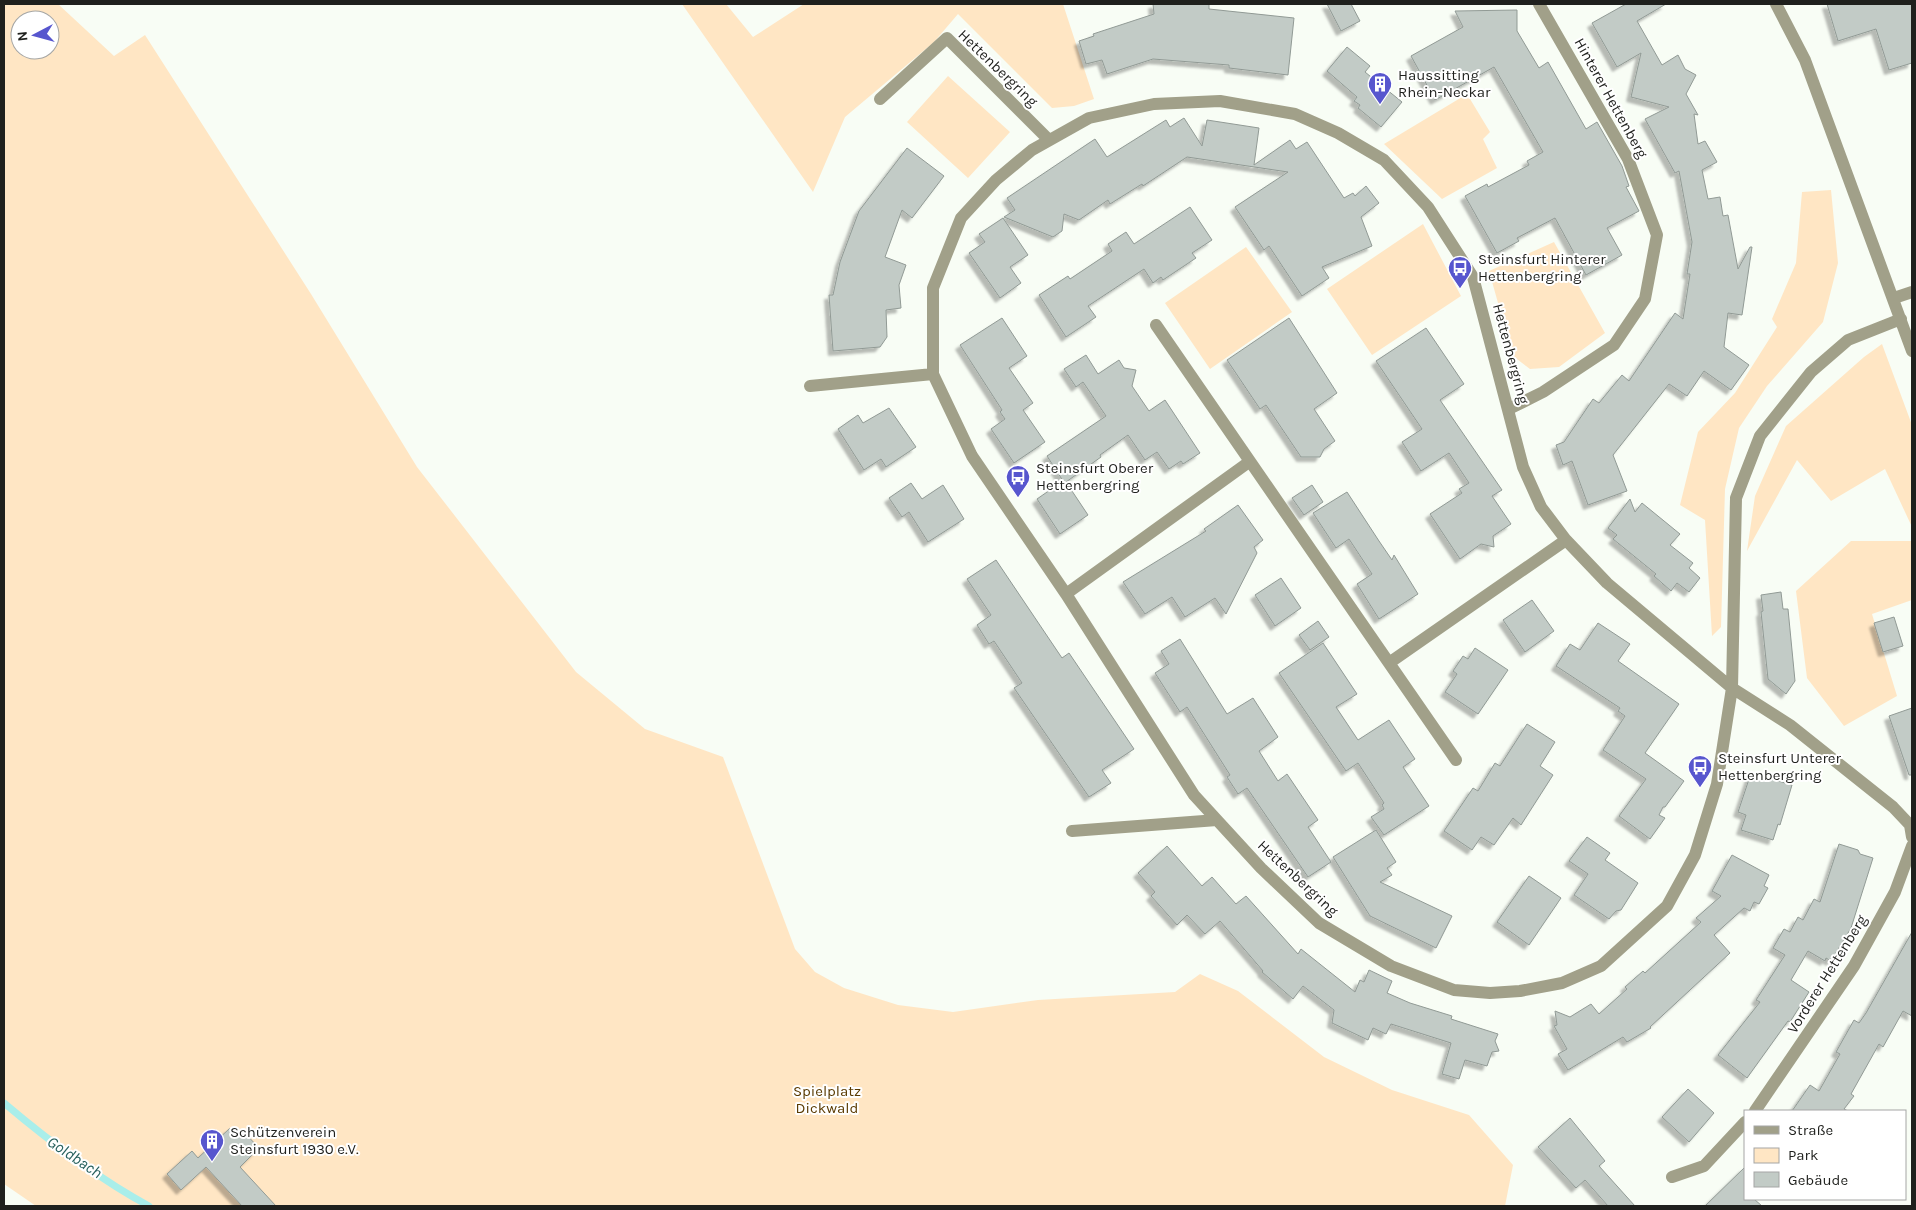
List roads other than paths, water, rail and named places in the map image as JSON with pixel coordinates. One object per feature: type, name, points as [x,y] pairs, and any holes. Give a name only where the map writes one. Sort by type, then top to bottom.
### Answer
[{"type":"street","name":"Hinterer Hettenberg","points":[[1509,409],[1543,392],[1614,345],[1645,299],[1657,235],[1628,158],[1539,4]]},
{"type":"street","points":[[1776,4],[1805,60],[1912,351]]},
{"type":"street","name":"Hettenbergring","points":[[880,99],[947,38],[1049,140]]},
{"type":"street","name":"Hettenbergring","points":[[1732,688],[1607,583],[1566,540],[1542,507],[1523,467],[1473,277],[1428,207],[1384,160],[1346,138],[1295,114],[1220,101],[1154,104],[1089,118],[1049,140],[1032,150],[996,180],[960,218],[933,288],[933,374],[972,456],[1066,594],[1194,795],[1262,868],[1318,923],[1391,966],[1454,990],[1490,993],[1520,991],[1562,983],[1600,966],[1667,906],[1695,855],[1714,793],[1732,688],[1736,498],[1760,436],[1811,372],[1848,340],[1901,319]]},
{"type":"street","points":[[1894,298],[1912,292]]},
{"type":"street","points":[[1156,325],[1456,760]]},
{"type":"street","points":[[810,386],[933,374]]},
{"type":"street","points":[[1066,594],[1249,462]]},
{"type":"street","points":[[1389,663],[1566,540]]},
{"type":"street","points":[[1732,688],[1790,725],[1893,807],[1910,825],[1912,837]]},
{"type":"street","points":[[1072,831],[1217,820]]},
{"type":"street","name":"Vorderer Hettenberg","points":[[1756,1110],[1854,966],[1895,892],[1912,846]]},
{"type":"street","points":[[1672,1177],[1704,1166],[1744,1123]]},
{"type":"waterway","name":"Goldbach","points":[[4,1103],[74,1158],[149,1206]]},
{"type":"place","name":"Haussitting Rhein-Neckar","points":[[1380,105]]},
{"type":"place","name":"Steinsfurt Hinterer Hettenbergring","points":[[1460,289]]},
{"type":"place","name":"Steinsfurt Oberer Hettenbergring","points":[[1018,498]]},
{"type":"place","name":"Steinsfurt Unterer Hettenbergring","points":[[1700,788]]},
{"type":"place","name":"Schützenverein Steinsfurt 1930 e.V.","points":[[212,1162]]},
{"type":"park label","name":"Spielplatz Dickwald","points":[[827,1100]]}]
